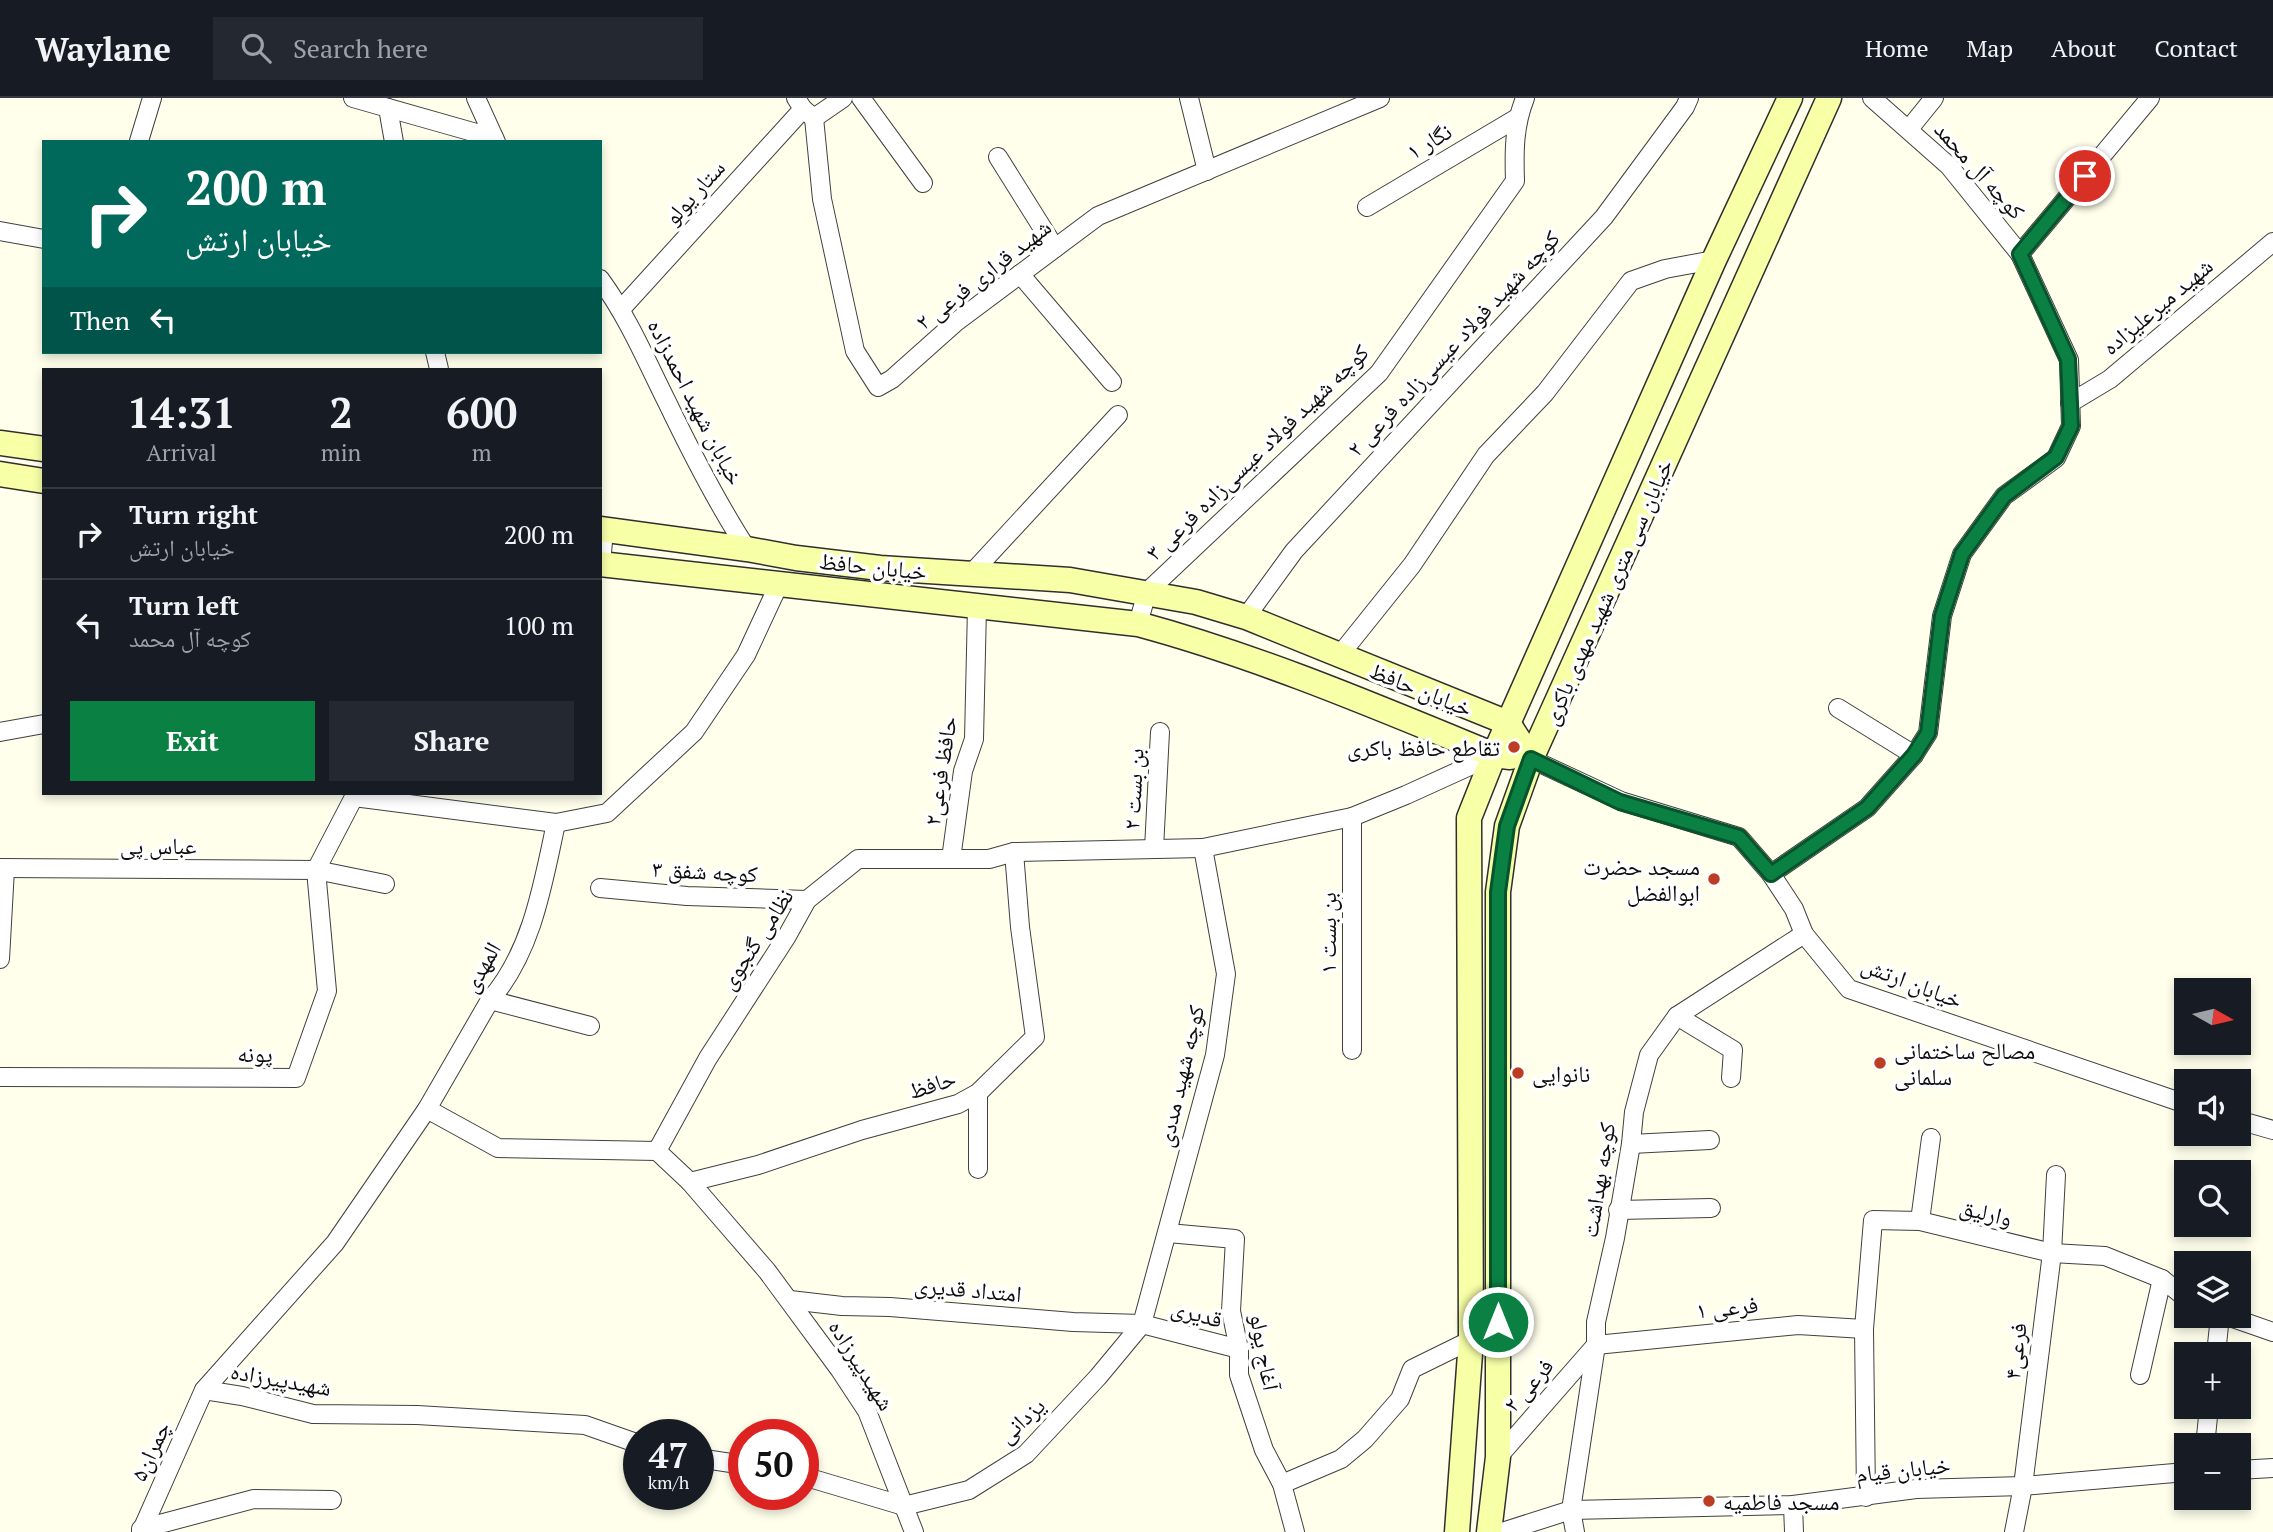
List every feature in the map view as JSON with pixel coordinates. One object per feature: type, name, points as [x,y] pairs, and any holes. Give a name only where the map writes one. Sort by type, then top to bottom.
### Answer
[{"type":"main road","name":"خیابان سی متری شهید مهدی باکری","points":[[1457,1532],[1471,1340],[1469,818],[1508,723],[1714,260],[1790,98]]},
{"type":"main road","name":"خیابان سی متری شهید مهدی باکری","points":[[1489,1532],[1498,1457],[1498,892],[1507,826],[1531,759],[1829,98]]},
{"type":"main road","points":[[0,443],[42,449]]},
{"type":"main road","points":[[0,474],[42,481]]},
{"type":"main road","name":"خیابان حافظ","points":[[602,530],[796,558],[970,575],[1070,580],[1196,602],[1246,617],[1508,723]]},
{"type":"main road","name":"خیابان حافظ","points":[[602,564],[1138,624],[1189,638],[1316,682],[1494,755],[1531,759]]},
{"type":"main road","points":[[1508,723],[1531,759]]},
{"type":"street","points":[[139,140],[152,98]]},
{"type":"street","points":[[353,98],[495,140]]},
{"type":"street","points":[[476,98],[495,140]]},
{"type":"street","name":"ستار یولو","points":[[622,308],[804,108],[843,98]]},
{"type":"street","points":[[861,98],[923,183]]},
{"type":"street","points":[[1189,98],[1207,171]]},
{"type":"street","name":"شهید قراری فرعی ۲","points":[[804,108],[855,351],[878,387],[892,379],[956,322],[1098,216],[1207,171],[1336,107],[1380,98]]},
{"type":"street","name":"کوچه شهید فولاد عیسی‌زاده فرعی ۳","points":[[1138,624],[1147,592],[1379,373],[1515,181],[1517,118],[1525,98]]},
{"type":"street","name":"کوچه شهید فولاد عیسی‌زاده فرعی ۲","points":[[1246,617],[1294,551],[1604,217],[1689,98]]},
{"type":"street","name":"کوچه آل محمد","points":[[1771,874],[1867,808],[1914,755],[1928,733],[1942,616],[1962,554],[2004,496],[2056,457],[2071,426],[2068,359],[2020,254],[1949,166],[1872,98]]},
{"type":"street","points":[[1909,129],[1934,98]]},
{"type":"street","points":[[2020,254],[2150,98]]},
{"type":"street","points":[[388,108],[394,140]]},
{"type":"street","name":"نگار ۱","points":[[1367,207],[1517,118]]},
{"type":"street","points":[[998,157],[1055,248]]},
{"type":"street","points":[[0,231],[42,239]]},
{"type":"street","name":"شهید میرعلیزاده","points":[[2070,403],[2110,379],[2273,242]]},
{"type":"street","points":[[1339,656],[1412,565],[1486,455],[1545,393],[1630,281],[1665,269],[1714,260]]},
{"type":"street","points":[[1020,274],[1112,382]]},
{"type":"street","name":"خیابان شهید احمدزاده","points":[[602,282],[622,308],[670,409],[747,549]]},
{"type":"street","points":[[970,575],[1118,415]]},
{"type":"street","points":[[316,870],[355,795],[556,823],[607,813],[694,732],[746,655],[779,584]]},
{"type":"street","name":"حافظ فرعی۲","points":[[951,859],[963,771],[974,738],[977,607]]},
{"type":"street","points":[[1838,708],[1914,755]]},
{"type":"street","points":[[0,732],[42,723]]},
{"type":"street","name":"بن بست ۲","points":[[1154,849],[1160,732]]},
{"type":"street","points":[[1203,848],[1352,817],[1494,755]]},
{"type":"street","name":"خیابان ارتش","points":[[1531,759],[1620,802],[1739,837],[1771,874],[1794,909],[1804,934],[1849,989],[2174,1100]]},
{"type":"street","name":"بن بست ۱","points":[[1352,817],[1352,1050]]},
{"type":"street","name":"المهدی","points":[[204,1390],[335,1243],[427,1109],[490,1000],[504,985],[537,913],[556,823]]},
{"type":"street","name":"نظامی گنجوی","points":[[657,1151],[708,1058],[787,936],[807,900],[858,859],[989,859],[1014,852],[1203,848]]},
{"type":"street","name":"کوچه شهید مددی","points":[[1142,1324],[1215,1055],[1226,974],[1203,848]]},
{"type":"street","name":"حافظ","points":[[690,1182],[758,1165],[862,1130],[958,1104],[978,1093],[1035,1037],[1020,927],[1014,852]]},
{"type":"street","points":[[0,959],[2,869]]},
{"type":"street","name":"عباس پی","points":[[2,869],[316,870],[385,884]]},
{"type":"street","name":"پونه","points":[[0,1077],[296,1078],[327,991],[316,870]]},
{"type":"street","name":"کوچه شفق ۳","points":[[600,888],[687,896],[807,900]]},
{"type":"street","name":"کوچه بهداشت","points":[[1575,1532],[1571,1510],[1596,1345],[1596,1322],[1615,1238],[1634,1112],[1649,1055],[1677,1016],[1804,934]]},
{"type":"street","points":[[490,1000],[590,1026]]},
{"type":"street","points":[[1677,1016],[1733,1050],[1731,1078]]},
{"type":"street","points":[[978,1093],[978,1169]]},
{"type":"street","points":[[427,1109],[498,1148],[657,1151],[690,1182]]},
{"type":"street","points":[[2251,1123],[2273,1130]]},
{"type":"street","points":[[1920,1221],[1931,1138]]},
{"type":"street","points":[[1631,1144],[1710,1140]]},
{"type":"street","name":"فرعی۴","points":[[2014,1532],[2023,1486],[2052,1253],[2056,1175]]},
{"type":"street","name":"شهیدپیرزاده","points":[[690,1182],[790,1300],[867,1411],[914,1532]]},
{"type":"street","points":[[1618,1210],[1711,1208]]},
{"type":"street","name":"وارلیق","points":[[1864,1329],[1872,1220],[1920,1221],[2052,1253],[2105,1256],[2162,1279],[2174,1288]]},
{"type":"street","name":"آغاج یولو","points":[[1168,1233],[1235,1239],[1231,1311],[1239,1349],[1239,1375],[1264,1450],[1282,1484],[1295,1532]]},
{"type":"street","points":[[2140,1375],[2162,1279]]},
{"type":"street","name":"امتداد قدیری","points":[[790,1300],[1073,1322],[1142,1324]]},
{"type":"street","name":"قدیری","points":[[1142,1324],[1239,1349]]},
{"type":"street","name":"یزدانی","points":[[904,1506],[970,1490],[1026,1454],[1098,1377],[1142,1324]]},
{"type":"street","points":[[2251,1324],[2273,1332]]},
{"type":"street","name":"فرعی ۱","points":[[1596,1345],[1798,1325],[1864,1329]]},
{"type":"street","points":[[1864,1329],[1866,1497]]},
{"type":"street","points":[[1282,1484],[1341,1459],[1365,1438],[1400,1399],[1412,1369],[1471,1340]]},
{"type":"street","name":"فرعی ۲","points":[[1498,1457],[1596,1345]]},
{"type":"street","name":"شهیدپیرزاده","points":[[204,1390],[313,1413],[585,1425],[623,1438]]},
{"type":"street","name":"چمران۵","points":[[141,1531],[204,1390]]},
{"type":"street","points":[[2251,1469],[2273,1468]]},
{"type":"street","name":"خیابان قیام","points":[[1502,1532],[1571,1510],[1793,1505],[1916,1489],[2023,1486],[2174,1473]]},
{"type":"street","points":[[819,1481],[904,1506]]},
{"type":"street","points":[[141,1531],[254,1499],[332,1500]]},
{"type":"street","points":[[1793,1505],[1794,1532]]},
{"type":"place","name":"تقاطع حافظ باکری","points":[[1514,747]]},
{"type":"place","name":"مسجد حضرت ابوالفضل","points":[[1714,879]]},
{"type":"place","name":"مصالح ساختمانی سلمانی","points":[[1880,1063]]},
{"type":"place","name":"نانوایی","points":[[1518,1073]]},
{"type":"place","name":"مسجد فاطمیه","points":[[1709,1501]]},
{"type":"route","points":[[1498,1322],[1498,892],[1507,826],[1531,759],[1620,802],[1739,837],[1771,874],[1867,808],[1914,755],[1928,733],[1942,616],[1962,554],[2004,496],[2056,457],[2071,426],[2068,359],[2020,254],[2085,176]]}]
